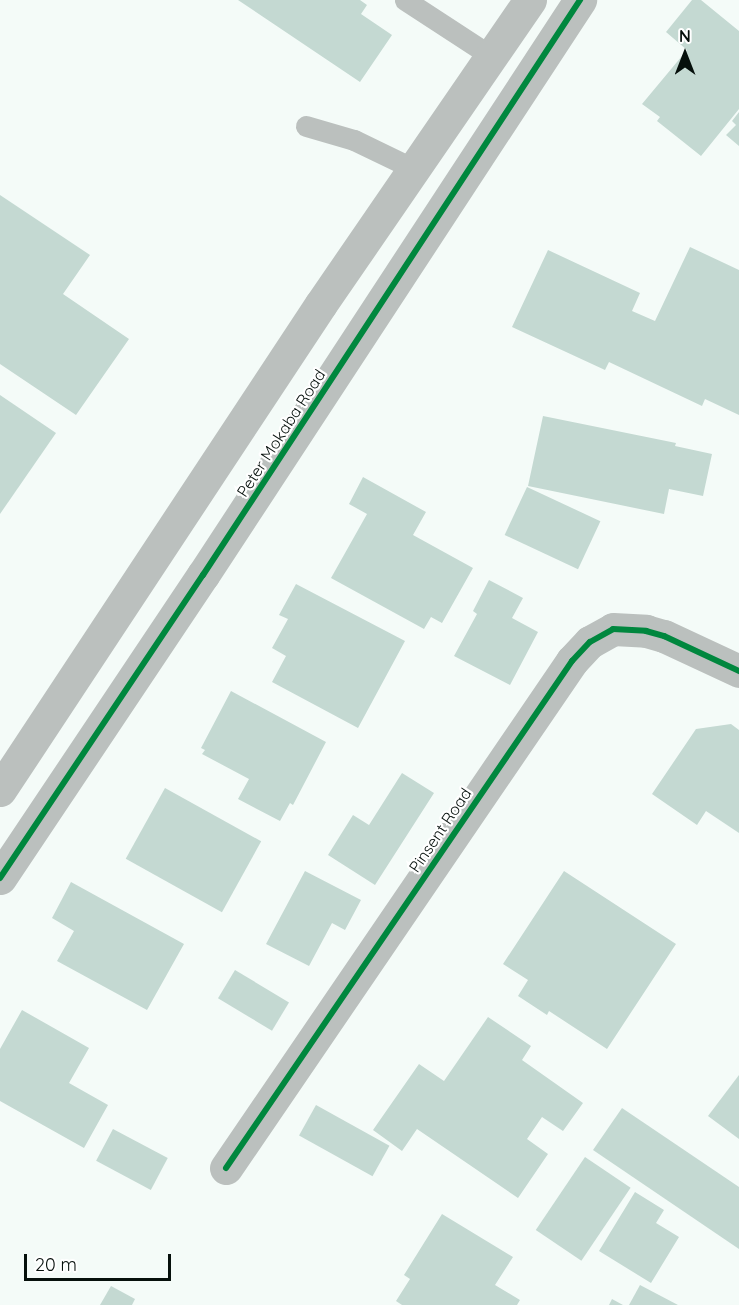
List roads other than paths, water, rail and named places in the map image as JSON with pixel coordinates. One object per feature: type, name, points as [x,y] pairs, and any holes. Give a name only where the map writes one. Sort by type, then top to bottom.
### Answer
[{"type":"street","points":[[0,790],[414,169],[530,0]]},
{"type":"street","name":"Peter Mokaba Road","points":[[0,878],[203,575],[580,0]]},
{"type":"street","name":"Pinsent Road","points":[[226,1168],[572,661],[590,642],[613,629],[646,631],[664,636],[739,671]]},
{"type":"lane","points":[[405,0],[491,56]]},
{"type":"lane","points":[[306,126],[354,140],[414,169]]}]
